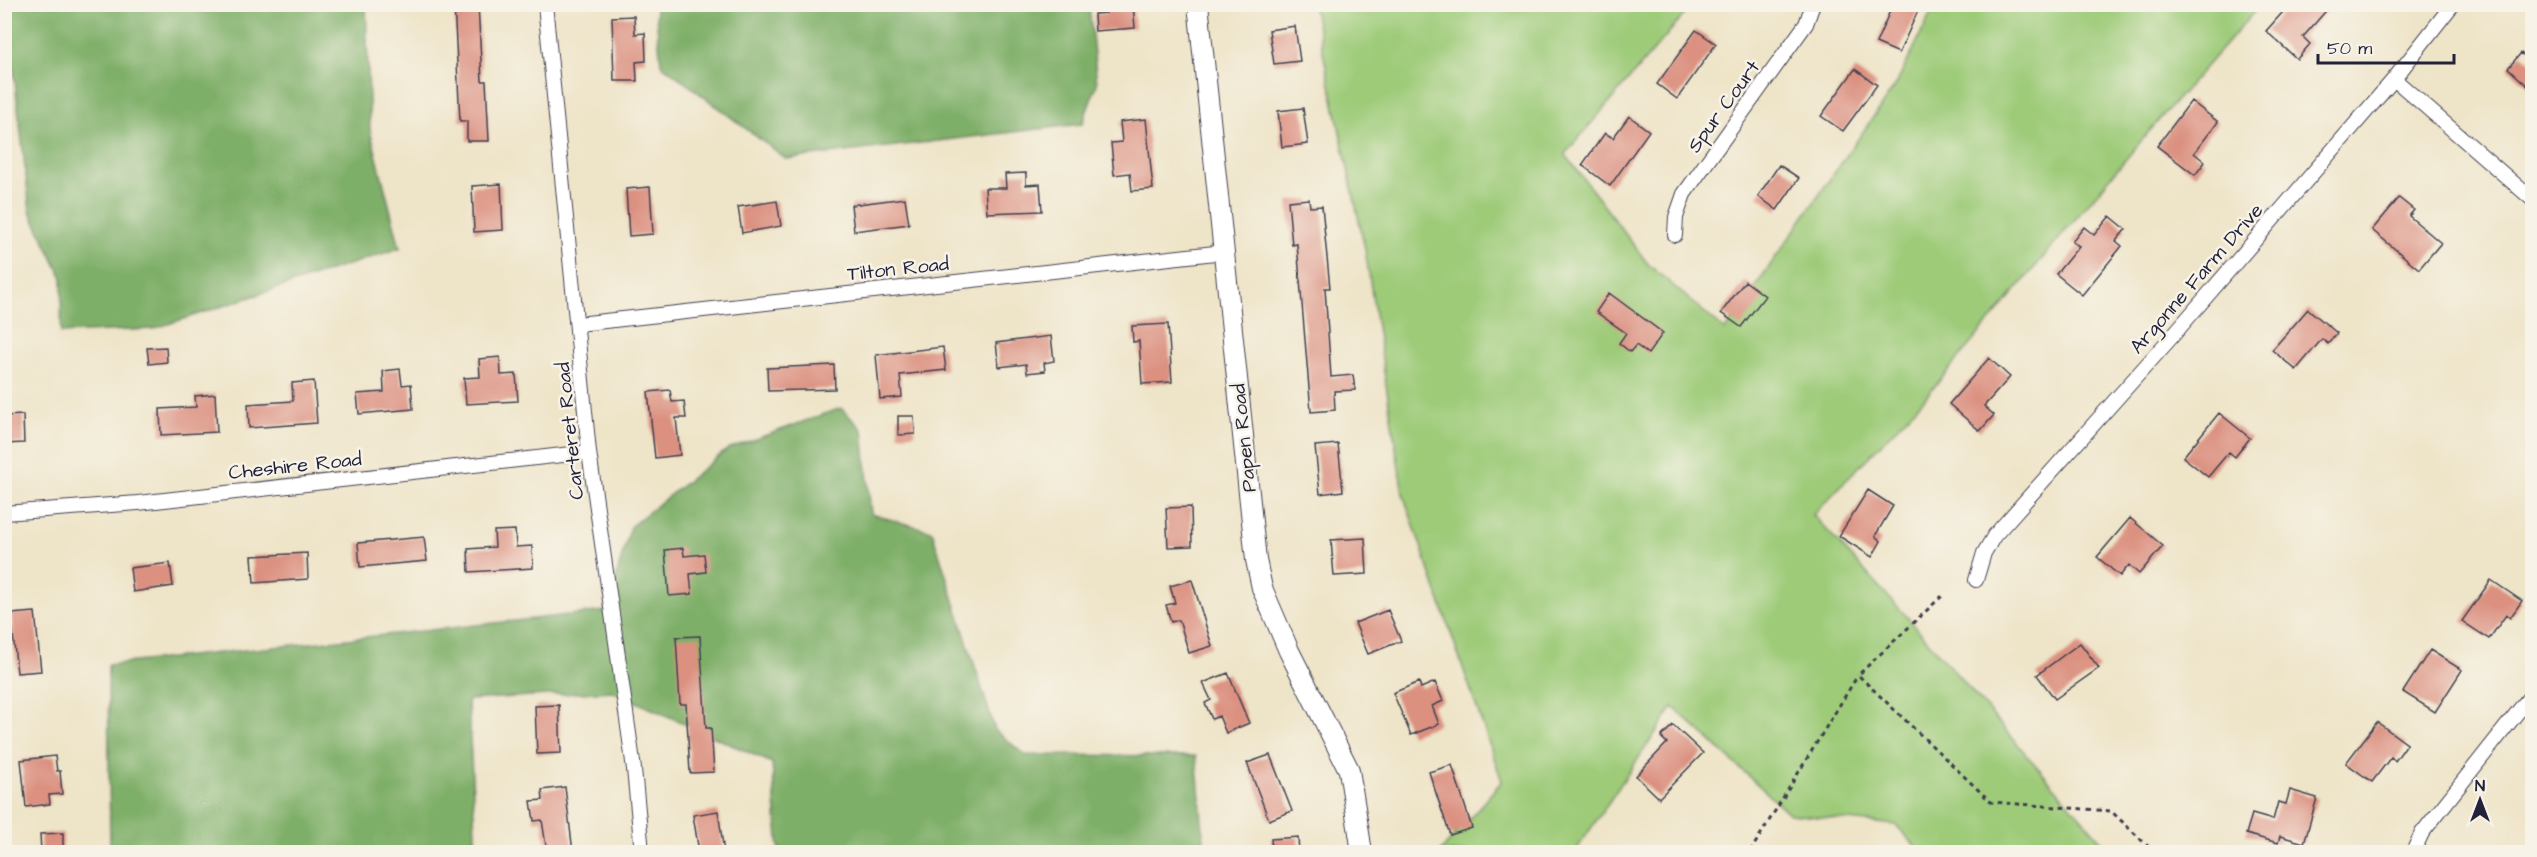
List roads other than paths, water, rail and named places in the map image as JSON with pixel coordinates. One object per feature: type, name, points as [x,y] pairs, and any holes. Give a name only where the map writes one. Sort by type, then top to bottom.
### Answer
[{"type":"street","name":"Carteret Road","points":[[545,4],[589,452],[634,769],[642,852]]},
{"type":"street","name":"Papen Road","points":[[1198,4],[1256,560],[1262,588],[1289,651],[1349,770],[1362,852]]},
{"type":"street","name":"Spur Court","points":[[1675,235],[1676,217],[1684,194],[1806,24],[1813,4]]},
{"type":"street","name":"Argonne Farm Drive","points":[[1976,580],[1984,553],[1994,537],[2168,341],[2394,79],[2453,4]]},
{"type":"street","points":[[2394,79],[2532,199]]},
{"type":"street","name":"Tilton Road","points":[[578,324],[1224,252]]},
{"type":"street","name":"Cheshire Road","points":[[4,513],[138,502],[589,452]]},
{"type":"street","points":[[2413,852],[2422,833],[2532,694]]}]
